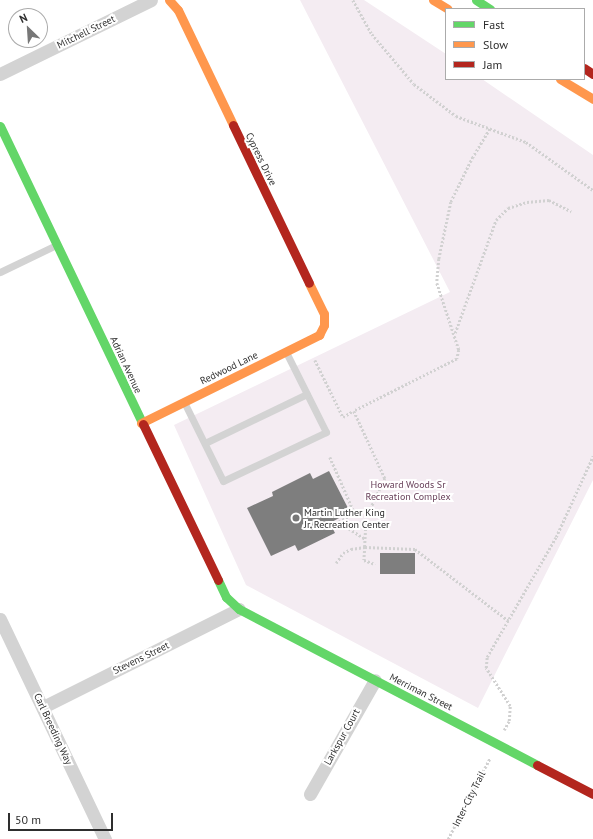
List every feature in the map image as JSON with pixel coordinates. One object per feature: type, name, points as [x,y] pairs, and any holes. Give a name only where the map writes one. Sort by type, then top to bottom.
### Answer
[{"type":"street","name":"Mitchell Street","points":[[0,74],[151,0]]},
{"type":"street","name":"Cypress Drive","points":[[170,0],[178,10],[324,314],[324,325],[322,330]]},
{"type":"street","points":[[433,0],[446,8]]},
{"type":"street","points":[[476,0],[488,8]]},
{"type":"street","points":[[562,80],[593,99]]},
{"type":"street","name":"Adrian Avenue","points":[[0,126],[226,597],[239,610]]},
{"type":"street","name":"Redwood Lane","points":[[142,423],[319,335],[322,330]]},
{"type":"street","name":"Merriman Street","points":[[239,610],[593,794]]},
{"type":"street","name":"Stevens Street","points":[[43,707],[239,610]]},
{"type":"street","name":"Carl Breeding Way","points":[[0,619],[105,839]]},
{"type":"street","name":"Larkspur Court","points":[[310,794],[374,680]]},
{"type":"lane","points":[[0,272],[57,244]]},
{"type":"lane","points":[[184,402],[223,481],[326,432],[286,352]]},
{"type":"lane","points":[[205,443],[307,394]]},
{"type":"path","points":[[353,0],[372,34],[414,84],[456,116],[526,142],[593,190]]},
{"type":"path","points":[[315,360],[343,417],[456,359],[459,350],[437,283],[443,234],[451,202],[473,157],[490,129]]},
{"type":"path","points":[[454,334],[496,220],[508,208],[527,202],[549,200],[571,211]]},
{"type":"path","points":[[354,411],[385,478],[371,508],[366,525],[364,560],[375,564]]},
{"type":"path","points":[[506,727],[509,721],[510,706],[486,668],[487,657],[556,537],[593,456]]},
{"type":"path","points":[[330,457],[355,514],[339,522],[365,540]]},
{"type":"path","points":[[336,563],[343,552],[350,549],[365,547],[415,549],[509,621]]},
{"type":"path","name":"Inter-City Trail","points":[[448,839],[490,758]]},
{"type":"green space","name":"Howard Woods Sr Recreation Complex","points":[[300,0],[364,0],[445,53],[445,80],[483,80],[593,155],[593,480],[478,708],[246,585],[174,425],[450,292]]},
{"type":"building","name":"Martin Luther King Jr. Recreation Center","points":[[329,471],[350,512],[330,523],[335,533],[298,551],[295,545],[271,556],[247,508],[273,496],[272,492],[310,473],[313,479]]},
{"type":"building","points":[[380,553],[415,553],[415,574],[380,574]]},
{"type":"traffic: fast","points":[[476,0],[488,8]]},
{"type":"traffic: fast","points":[[0,126],[143,424]]},
{"type":"traffic: fast","points":[[218,580],[226,597],[239,609],[537,765]]},
{"type":"traffic: slow","points":[[169,0],[178,10],[233,125]]},
{"type":"traffic: slow","points":[[433,0],[446,8]]},
{"type":"traffic: slow","points":[[562,80],[593,99]]},
{"type":"traffic: slow","points":[[141,423],[319,335],[324,325],[324,314],[309,283]]},
{"type":"traffic: jam","points":[[585,69],[593,74]]},
{"type":"traffic: jam","points":[[233,125],[309,283]]},
{"type":"traffic: jam","points":[[143,424],[218,580]]},
{"type":"traffic: jam","points":[[537,765],[593,794]]},
{"type":"place","name":"Martin Luther King Jr. Recreation Center","points":[[296,518]]}]
